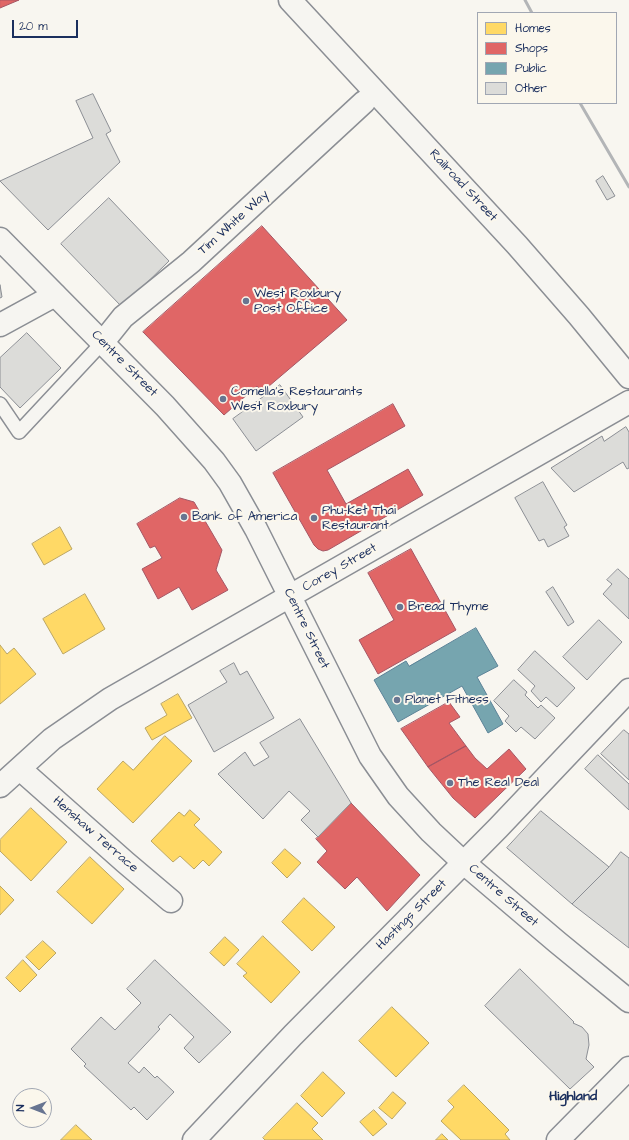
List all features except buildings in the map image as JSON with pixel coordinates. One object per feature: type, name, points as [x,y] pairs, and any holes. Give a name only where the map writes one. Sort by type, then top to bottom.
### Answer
[{"type":"street","name":"Railroad Street","points":[[290,0],[517,245],[579,316],[629,377]]},
{"type":"street","name":"Tim White Way","points":[[103,342],[123,317],[191,262],[364,102]]},
{"type":"street","name":"Centre Street","points":[[0,239],[165,406],[214,461],[243,504],[374,761],[398,796],[412,813],[464,863],[629,1001]]},
{"type":"street","points":[[0,325],[55,295]]},
{"type":"street","name":"Corey Street","points":[[0,786],[52,739],[110,699],[629,402]]},
{"type":"street","name":"Hastings Street","points":[[194,1140],[293,1034],[464,863],[629,690]]},
{"type":"street","name":"Henshaw Terrace","points":[[20,769],[171,901]]},
{"type":"street","points":[[558,1140],[629,1068]]},
{"type":"lane","points":[[0,404],[19,432],[103,342]]},
{"type":"railway","points":[[525,0],[531,12]]},
{"type":"railway","points":[[581,104],[629,187]]},
{"type":"place","name":"West Roxbury Post Office","points":[[246,301]]},
{"type":"place","name":"Comella's Restaurants West Roxbury","points":[[223,399]]},
{"type":"place","name":"Bank of America","points":[[184,517]]},
{"type":"place","name":"Phu-Ket Thai Restaurant","points":[[314,518]]},
{"type":"place","name":"Bread Thyme","points":[[400,607]]},
{"type":"place","name":"Planet Fitness","points":[[397,700]]},
{"type":"place","name":"The Real Deal","points":[[450,783]]},
{"type":"district","name":"Highland","points":[[573,1097]]}]
